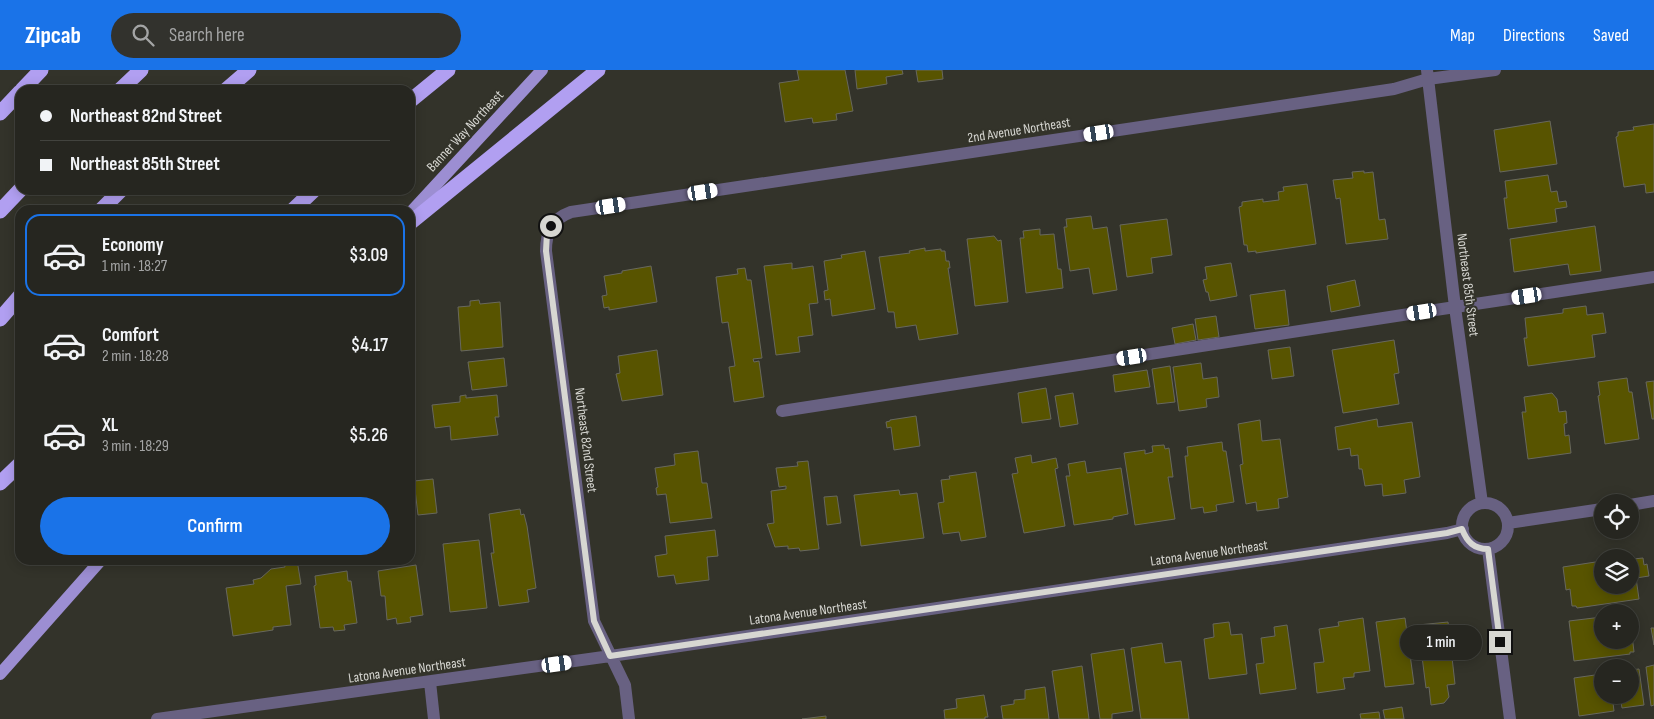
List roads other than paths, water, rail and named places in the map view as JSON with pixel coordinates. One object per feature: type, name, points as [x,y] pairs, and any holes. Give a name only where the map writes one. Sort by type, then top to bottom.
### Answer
[{"type":"highway","points":[[27,85],[41,70]]},
{"type":"highway","points":[[125,85],[141,70]]},
{"type":"highway","points":[[232,85],[249,70]]},
{"type":"highway","points":[[415,97],[448,70]]},
{"type":"highway","points":[[415,220],[598,70]]},
{"type":"highway","points":[[0,113],[15,97]]},
{"type":"highway","points":[[0,211],[15,195]]},
{"type":"highway","points":[[106,205],[116,195]]},
{"type":"highway","points":[[298,205],[309,195]]},
{"type":"highway","points":[[0,319],[15,302]]},
{"type":"highway","points":[[0,483],[15,469]]},
{"type":"main road","name":"Banner Way Northeast","points":[[415,208],[542,70]]},
{"type":"main road","points":[[0,674],[97,565]]},
{"type":"street","name":"2nd Avenue Northeast","points":[[551,226],[556,219],[571,212],[1394,89],[1427,75],[1495,70]]},
{"type":"street","name":"Northeast 85th Street","points":[[1427,75],[1455,307],[1482,503]]},
{"type":"street","name":"Northeast 82nd Street","points":[[551,226],[547,233],[546,251],[594,621],[625,685],[629,719]]},
{"type":"street","points":[[782,411],[1654,277]]},
{"type":"street","points":[[1639,504],[1654,501]]},
{"type":"street","points":[[1482,503],[1494,504],[1504,512],[1508,523],[1507,535],[1504,540],[1500,544],[1488,549],[1482,549],[1472,544],[1467,540],[1462,529],[1467,512],[1482,503]]},
{"type":"street","points":[[1508,523],[1594,510]]},
{"type":"street","name":"Latona Avenue Northeast","points":[[157,719],[610,656],[1437,535],[1462,529]]},
{"type":"street","points":[[1488,549],[1510,719]]},
{"type":"street","points":[[430,682],[434,719]]}]
